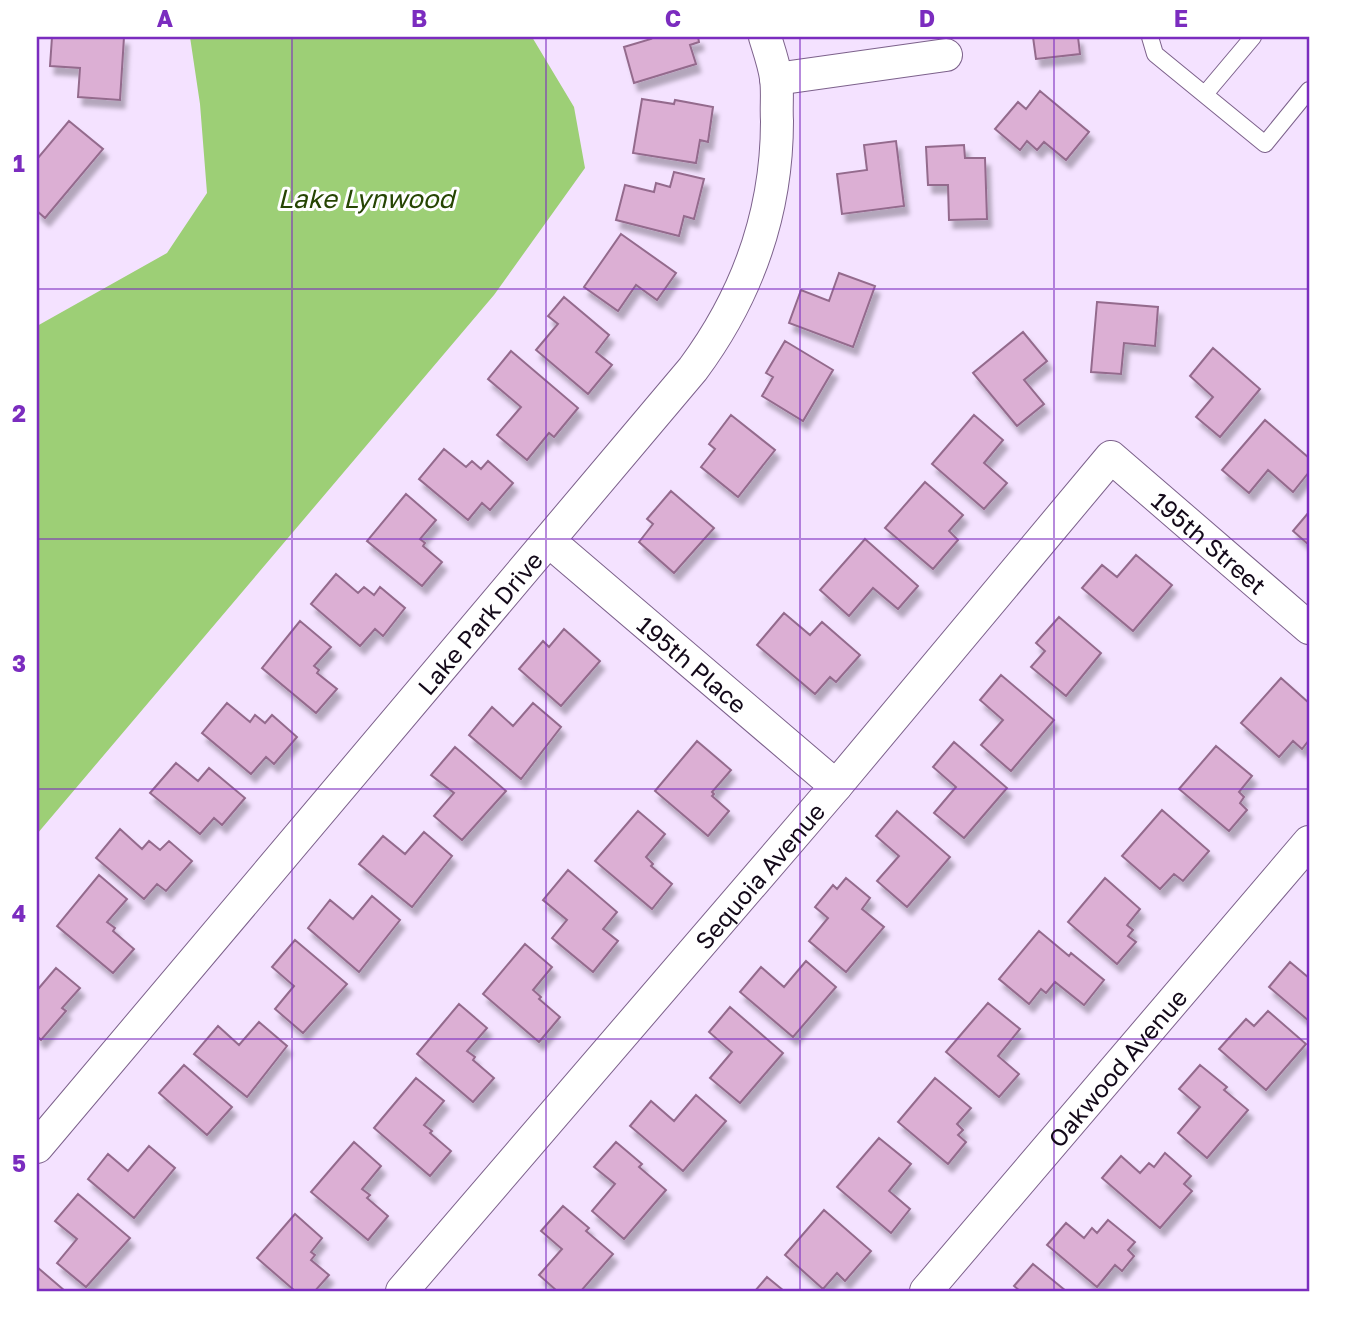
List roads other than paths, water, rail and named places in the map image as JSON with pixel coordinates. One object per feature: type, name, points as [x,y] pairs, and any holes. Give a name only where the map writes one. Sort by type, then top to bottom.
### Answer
[{"type":"street","name":"Lake Park Drive","points":[[37,1147],[694,369],[717,337],[741,293],[760,240],[774,176],[776,79],[765,37]]},
{"type":"street","points":[[776,79],[946,55]]},
{"type":"street","name":"195th Street","points":[[1111,457],[1309,628]]},
{"type":"street","name":"Sequoia Avenue","points":[[402,1291],[836,786],[1111,457]]},
{"type":"street","name":"195th Place","points":[[549,541],[836,786]]},
{"type":"street","name":"Oakwood Avenue","points":[[926,1291],[1309,842]]},
{"type":"lane","points":[[1150,37],[1155,54],[1265,144],[1309,90]]},
{"type":"lane","points":[[1205,94],[1253,37]]},
{"type":"water","name":"Lake Lynwood","points":[[190,37],[532,37],[574,107],[585,168],[494,295],[37,834],[37,326],[167,253],[207,193],[200,104]]}]
